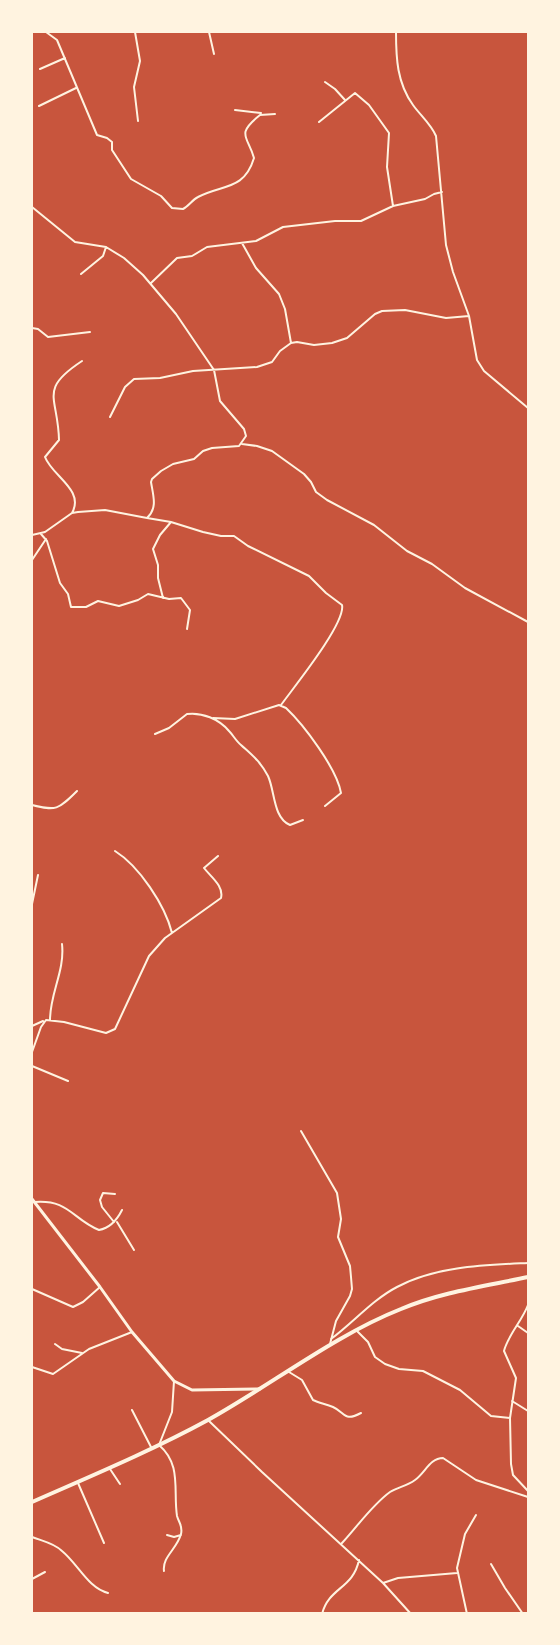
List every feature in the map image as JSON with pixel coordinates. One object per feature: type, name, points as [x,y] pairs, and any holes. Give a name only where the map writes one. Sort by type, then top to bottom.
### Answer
[{"type":"highway","points":[[32,1502],[152,1449],[208,1420],[357,1330],[398,1310],[421,1301],[528,1277]]},
{"type":"main road","points":[[33,1200],[132,1332],[174,1381],[192,1390],[261,1389]]},
{"type":"street","points":[[46,32],[57,40],[97,135],[112,142],[112,150],[128,177],[161,196],[169,207],[179,210],[187,207],[199,197],[225,188],[242,178],[254,158],[245,139],[245,132],[254,120],[264,114]]},
{"type":"street","points":[[135,32],[140,61],[134,87],[138,121]]},
{"type":"street","points":[[209,32],[214,54]]},
{"type":"street","points":[[396,32],[396,62],[402,86],[436,136],[446,245],[469,316],[476,357],[480,366],[528,408]]},
{"type":"street","points":[[40,69],[65,58]]},
{"type":"street","points":[[325,82],[339,92],[345,100]]},
{"type":"street","points":[[39,106],[76,88]]},
{"type":"street","points":[[319,122],[357,93],[369,105],[388,132],[388,181],[393,206]]},
{"type":"street","points":[[235,110],[275,114]]},
{"type":"street","points":[[151,283],[178,258],[192,256],[207,247],[261,239],[283,227],[335,221],[361,221],[393,206],[442,192]]},
{"type":"street","points":[[32,207],[76,242],[106,247],[132,265],[151,283],[176,314],[214,370],[220,401],[246,433],[242,444]]},
{"type":"street","points":[[242,243],[252,262],[279,294],[285,309],[291,343]]},
{"type":"street","points":[[81,274],[104,256],[106,247]]},
{"type":"street","points":[[110,417],[125,387],[134,379],[160,378],[194,371],[257,367],[272,362],[280,351],[291,343],[314,345],[332,343],[346,338],[375,314],[382,311],[405,310],[446,318],[469,316]]},
{"type":"street","points":[[32,328],[38,328],[48,336],[90,332]]},
{"type":"street","points":[[72,513],[75,498],[45,458],[58,441],[53,393],[55,383],[82,361]]},
{"type":"street","points":[[147,518],[154,506],[151,482],[156,475],[173,464],[194,459],[208,449],[242,444],[257,446],[272,451],[304,474],[312,482],[316,492],[327,500],[374,525],[407,551],[432,564],[465,588],[528,622]]},
{"type":"street","points":[[32,535],[41,534],[72,513],[105,510],[171,522],[221,536],[234,536],[248,546],[312,578],[323,591],[343,607],[319,655],[281,705],[232,719],[187,714],[169,728],[155,734]]},
{"type":"street","points":[[163,598],[153,549],[171,522]]},
{"type":"street","points":[[41,534],[46,539],[71,607],[86,607],[99,601],[119,606],[148,594],[163,598],[181,598],[190,610],[187,629]]},
{"type":"street","points":[[32,560],[46,539]]},
{"type":"street","points":[[281,705],[292,713],[328,762],[338,781],[341,793],[325,806]]},
{"type":"street","points":[[185,708],[187,714]]},
{"type":"street","points":[[211,717],[225,727],[257,759],[270,782],[277,811],[286,824],[290,825],[303,820]]},
{"type":"street","points":[[32,805],[45,809],[56,808],[77,791]]},
{"type":"street","points":[[115,851],[134,865],[158,898],[172,933]]},
{"type":"street","points":[[32,1026],[50,1020],[106,1033],[113,1031],[149,956],[172,933],[221,898],[220,887],[204,868],[218,856]]},
{"type":"street","points":[[32,904],[38,875]]},
{"type":"street","points":[[32,939],[32,950]]},
{"type":"street","points":[[50,1020],[52,1000],[62,964],[62,944]]},
{"type":"street","points":[[32,1052],[46,1020]]},
{"type":"street","points":[[32,1066],[68,1081]]},
{"type":"street","points":[[301,1131],[337,1193],[341,1219],[338,1237],[350,1266],[352,1289],[336,1322],[330,1347]]},
{"type":"street","points":[[115,1194],[103,1193],[100,1200],[102,1207],[134,1250]]},
{"type":"street","points":[[33,1200],[66,1207],[86,1224],[99,1230],[115,1222],[122,1210]]},
{"type":"street","points":[[331,1339],[381,1297],[411,1281],[476,1266],[528,1263]]},
{"type":"street","points":[[32,1291],[74,1307],[100,1287]]},
{"type":"street","points":[[528,1305],[519,1326],[506,1343],[504,1351],[516,1377],[510,1418],[511,1464],[513,1475],[528,1491]]},
{"type":"street","points":[[519,1326],[528,1333]]},
{"type":"street","points":[[357,1330],[368,1342],[375,1357],[385,1364],[399,1369],[423,1371],[460,1390],[491,1416],[510,1418]]},
{"type":"street","points":[[32,1366],[53,1374],[100,1343],[132,1332]]},
{"type":"street","points":[[55,1344],[62,1349],[82,1353]]},
{"type":"street","points":[[289,1372],[302,1380],[313,1400],[333,1407],[345,1416],[361,1413]]},
{"type":"street","points":[[164,1571],[165,1562],[176,1547],[182,1527],[177,1516],[174,1470],[169,1456],[159,1445],[172,1412],[174,1381]]},
{"type":"street","points":[[512,1401],[528,1411]]},
{"type":"street","points":[[132,1410],[152,1449]]},
{"type":"street","points":[[208,1420],[261,1472],[359,1560],[411,1614]]},
{"type":"street","points":[[342,1544],[385,1496],[396,1488],[415,1481],[433,1460],[438,1458],[443,1458],[476,1480],[528,1497]]},
{"type":"street","points":[[108,1468],[120,1484]]},
{"type":"street","points":[[78,1482],[104,1544]]},
{"type":"street","points":[[467,1614],[457,1573],[465,1534],[476,1515]]},
{"type":"street","points":[[167,1535],[171,1537],[181,1535]]},
{"type":"street","points":[[32,1537],[62,1550],[96,1588],[108,1593]]},
{"type":"street","points":[[322,1614],[329,1598],[354,1577],[359,1560]]},
{"type":"street","points":[[491,1564],[523,1614]]},
{"type":"street","points":[[32,1580],[45,1572]]},
{"type":"street","points":[[383,1583],[398,1578],[457,1573]]}]
